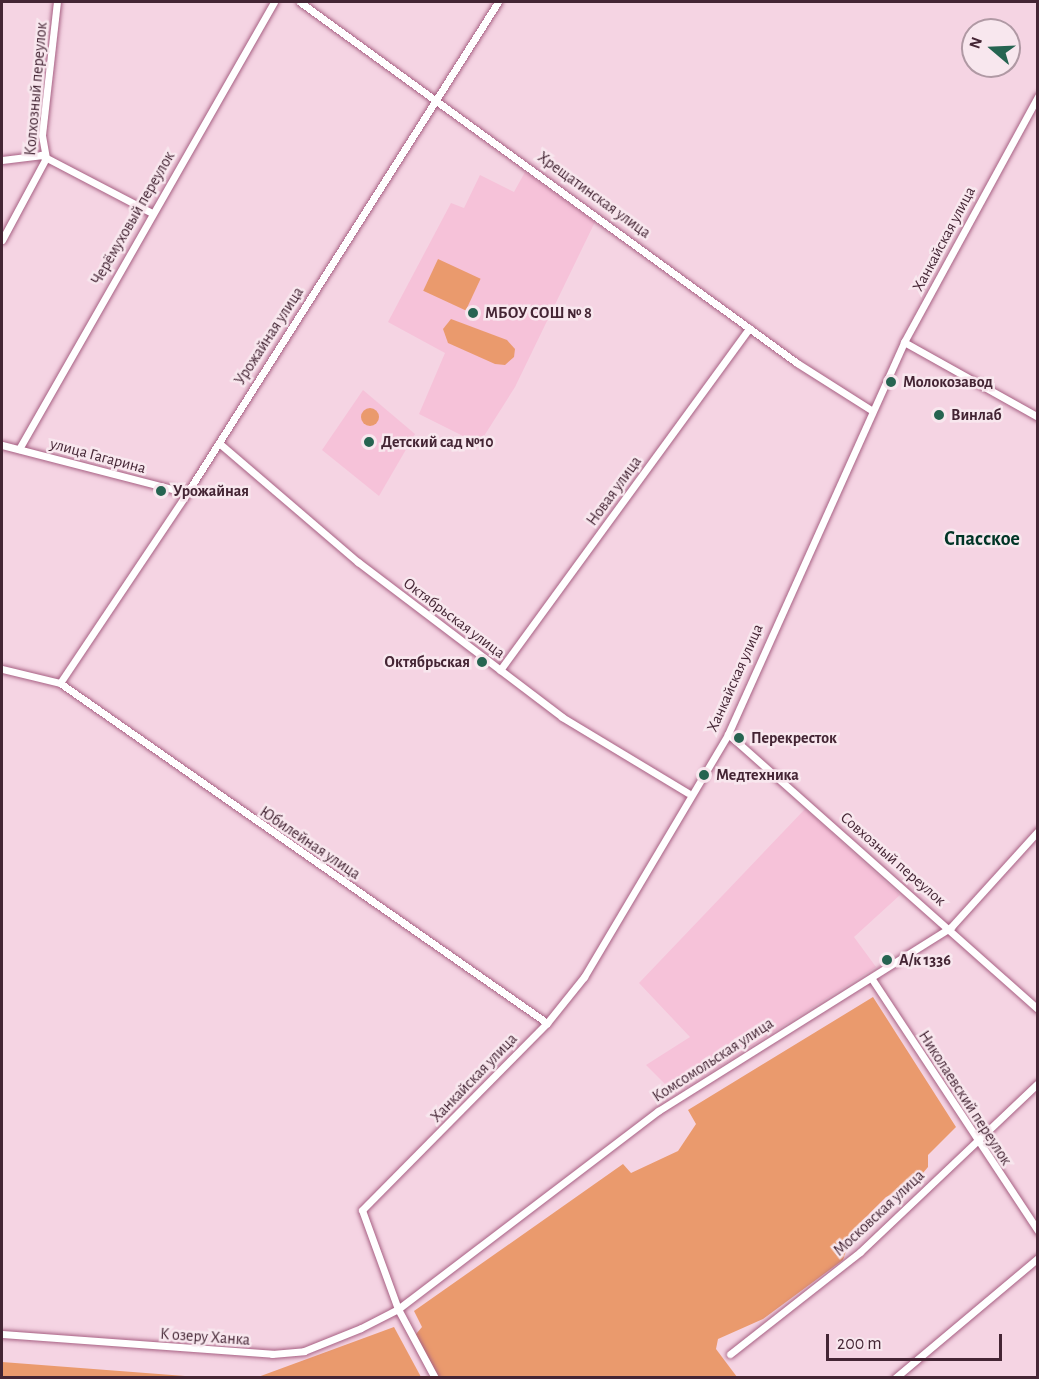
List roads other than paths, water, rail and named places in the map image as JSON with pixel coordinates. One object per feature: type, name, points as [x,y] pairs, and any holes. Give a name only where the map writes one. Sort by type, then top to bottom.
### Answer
[{"type":"street","name":"Колхозный переулок","points":[[2,240],[46,158],[42,135],[57,2]]},
{"type":"street","name":"Черёмуховый переулок","points":[[19,449],[274,2]]},
{"type":"street","name":"Хрещатинская улица","points":[[300,2],[436,96],[749,328],[871,410]]},
{"type":"street","name":"Урожайная улица","points":[[60,684],[187,493],[436,96],[498,2]]},
{"type":"street","name":"Ханкайская улица","points":[[398,1309],[362,1210],[547,1023],[584,977],[688,794],[728,734],[871,410],[904,342],[1038,96]]},
{"type":"street","points":[[2,160],[28,153],[46,158],[152,213]]},
{"type":"street","name":"Новая улица","points":[[500,670],[749,328]]},
{"type":"street","points":[[904,342],[1038,417]]},
{"type":"street","name":"Октябрьская улица","points":[[219,443],[358,562],[500,670],[611,751],[688,794]]},
{"type":"street","name":"улица Гагарина","points":[[2,445],[187,493]]},
{"type":"street","points":[[2,669],[60,684]]},
{"type":"street","name":"Юбилейная улица","points":[[60,684],[547,1023]]},
{"type":"street","name":"Совхозный переулок","points":[[728,734],[951,927],[1038,1009]]},
{"type":"street","name":"Комсомольская улица","points":[[398,1309],[658,1111],[872,979],[951,927],[1038,831]]},
{"type":"street","name":"Николаевский переулок","points":[[872,979],[977,1143],[1038,1231]]},
{"type":"street","name":"Московская улица","points":[[730,1354],[860,1252],[1038,1083]]},
{"type":"street","points":[[895,1377],[1038,1258]]},
{"type":"street","points":[[398,1309],[435,1377]]},
{"type":"street","name":"К озеру Ханка","points":[[2,1334],[272,1354],[336,1340],[398,1309]]},
{"type":"place","name":"МБОУ СОШ № 8","points":[[473,313]]},
{"type":"place","name":"Молокозавод","points":[[891,382]]},
{"type":"place","name":"Винлаб","points":[[939,415]]},
{"type":"place","name":"Детский сад №10","points":[[369,442]]},
{"type":"place","name":"Урожайная","points":[[161,491]]},
{"type":"place","name":"Октябрьская","points":[[482,662]]},
{"type":"place","name":"Перекресток","points":[[739,738]]},
{"type":"place","name":"Медтехника","points":[[704,775]]},
{"type":"place","name":"А/к 1336","points":[[887,960]]},
{"type":"district","name":"Спасское","points":[[982,539]]}]
